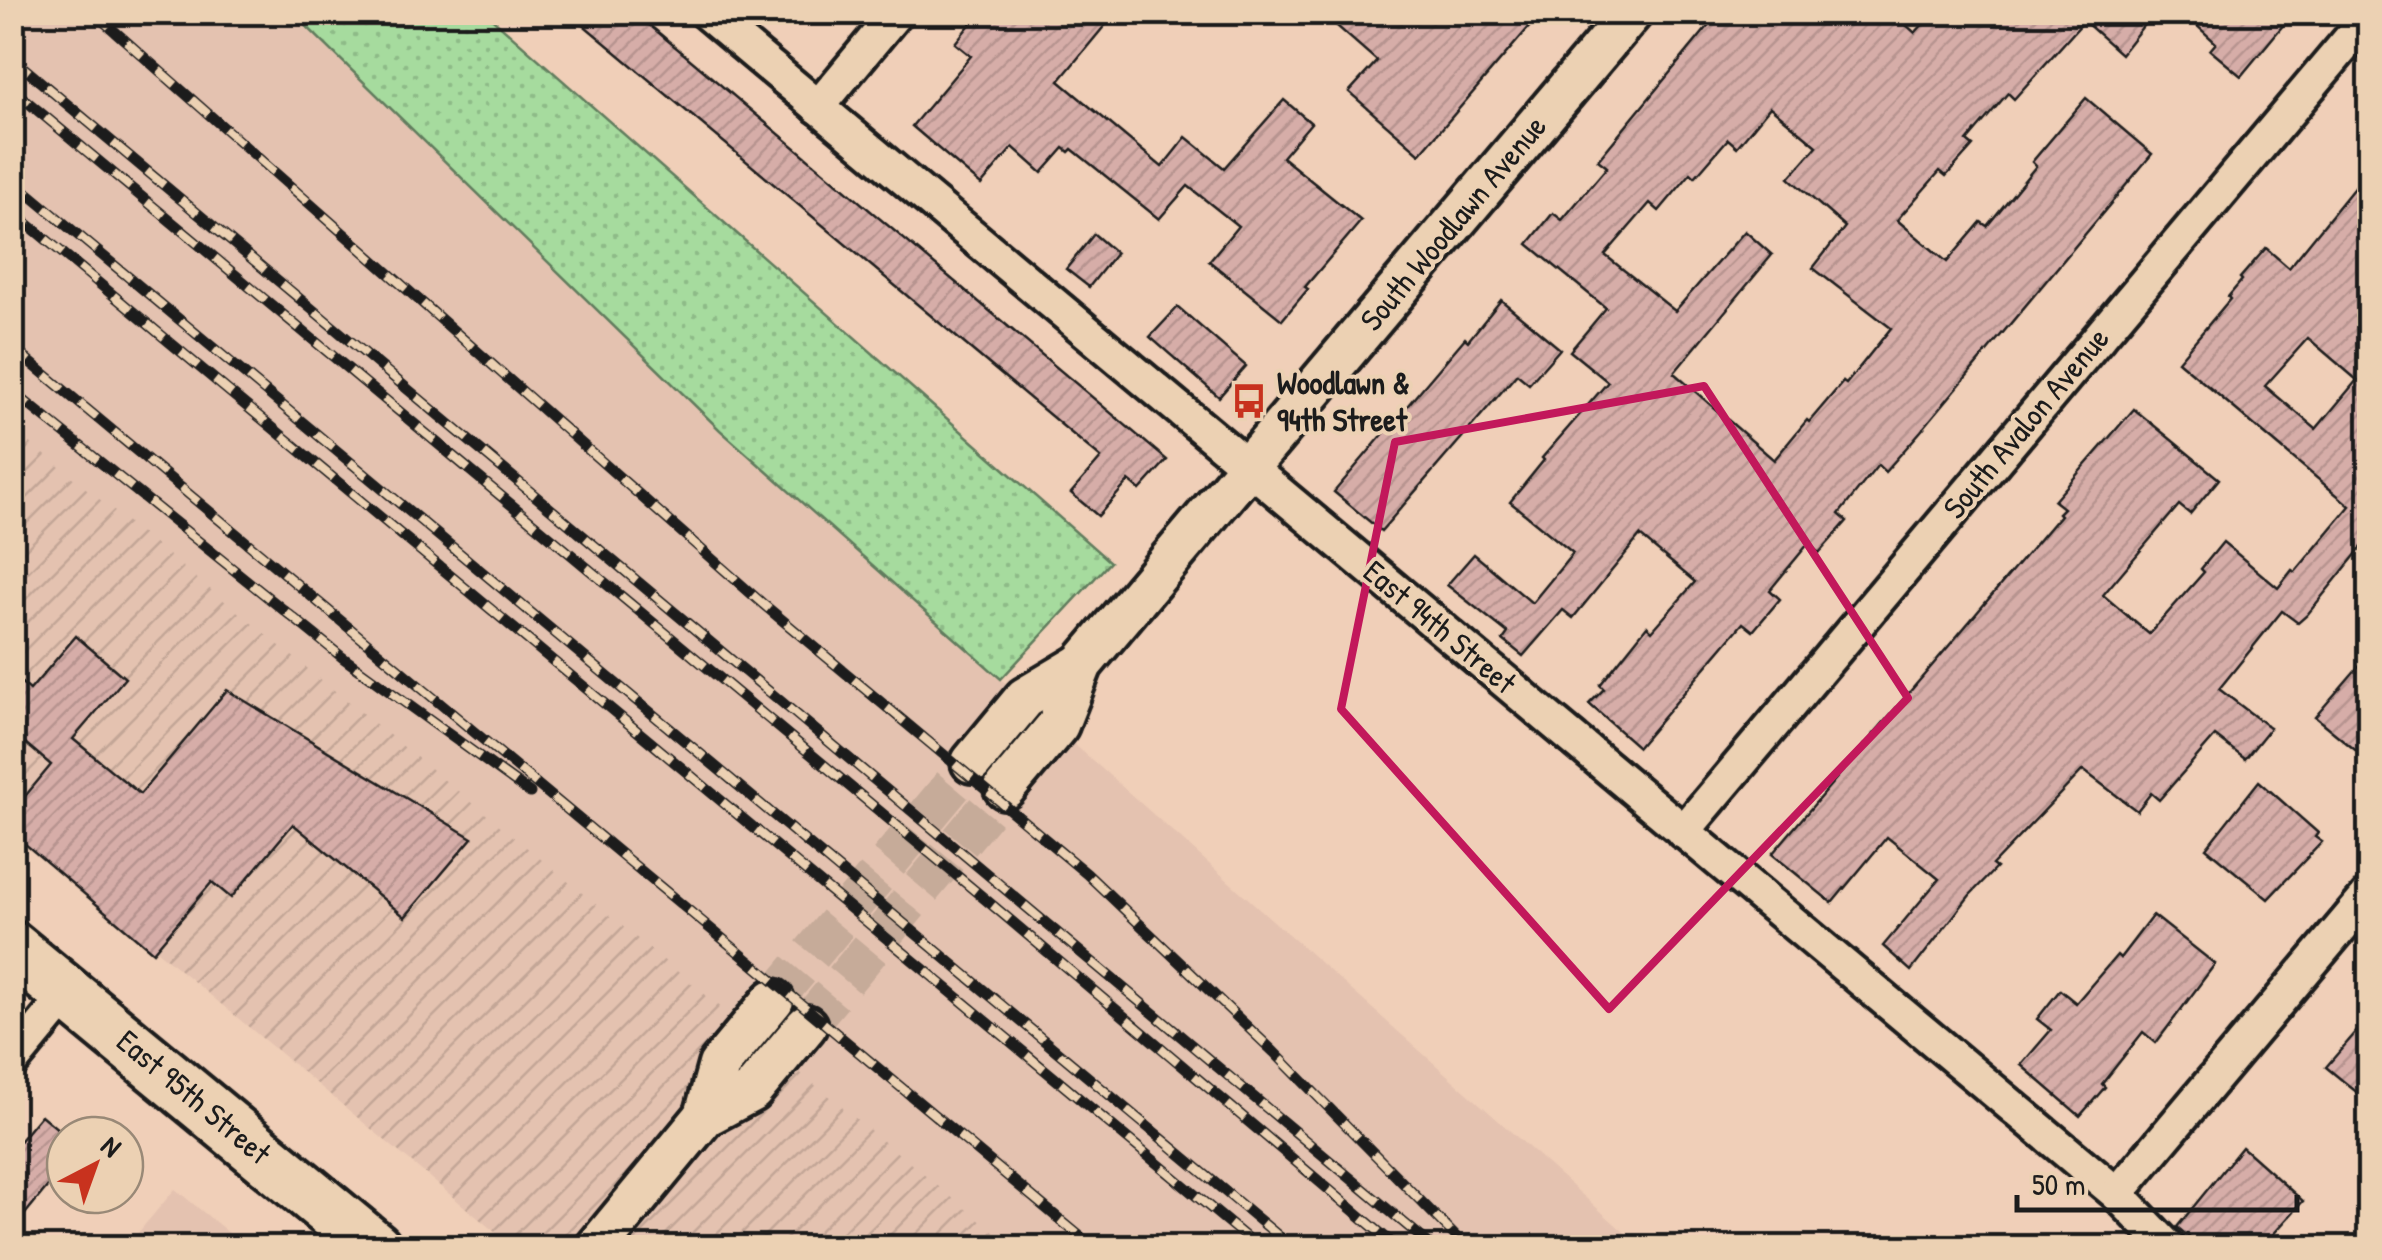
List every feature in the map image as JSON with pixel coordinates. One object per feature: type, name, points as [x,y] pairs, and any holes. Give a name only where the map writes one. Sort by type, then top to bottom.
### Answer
[{"type":"main road","name":"East 95th Street","points":[[12,948],[375,1248]]},
{"type":"street","name":"East 94th Street","points":[[705,12],[2117,1194],[2169,1248]]},
{"type":"street","points":[[818,107],[896,12]]},
{"type":"street","name":"South Woodlawn Avenue","points":[[1005,788],[1058,724],[1082,664],[1632,12]]},
{"type":"street","name":"South Avalon Avenue","points":[[1683,832],[2370,15]]},
{"type":"street","name":"South Woodlawn Avenue","points":[[972,762],[1025,698],[1082,664]]},
{"type":"street","points":[[2117,1194],[2370,893]]},
{"type":"street","points":[[12,1062],[68,994]]},
{"type":"street","points":[[705,1116],[719,1065],[773,1000]]},
{"type":"street","points":[[596,1248],[705,1116],[752,1091],[806,1026]]},
{"type":"highlighted area","points":[[1704,386],[1908,698],[1609,1009],[1341,709],[1395,442]]},
{"type":"shaded area","points":[[12,13],[293,13],[720,430],[1641,1247],[1003,1247],[13,436]]},
{"type":"shaded area","points":[[12,428],[1012,1247],[513,1247],[13,831]]},
{"type":"shaded area","points":[[175,1189],[246,1247],[126,1247]]},
{"type":"green space","points":[[293,13],[486,13],[1110,562],[1001,679],[720,430]]},
{"type":"building","points":[[568,12],[634,12],[1167,460],[1140,490],[1129,481],[1098,516],[1071,493],[1101,458]]},
{"type":"building","points":[[980,12],[1116,12],[1059,81],[1162,167],[1186,137],[1224,168],[1284,100],[1311,123],[1282,157],[1361,221],[1282,320],[1209,261],[1238,226],[1188,186],[1159,219],[1072,149],[1069,152],[1064,148],[1042,173],[1013,147],[981,185],[912,126],[971,56],[955,43]]},
{"type":"building","points":[[1321,12],[1514,12],[1530,26],[1420,154],[1349,92],[1377,61]]},
{"type":"building","points":[[1720,12],[1892,12],[1915,33],[1934,12],[2154,12],[2121,54],[2084,21],[2014,99],[2008,93],[1967,141],[1973,146],[1946,176],[1940,171],[1897,220],[1947,262],[1981,222],[1987,226],[2036,166],[2032,162],[2086,98],[2152,154],[1885,472],[1878,465],[1839,514],[1847,521],[1819,553],[1808,544],[1770,590],[1780,599],[1753,631],[1743,623],[1638,747],[1589,704],[1604,689],[1600,685],[1647,626],[1652,631],[1695,582],[1640,536],[1573,618],[1563,610],[1523,656],[1503,640],[1508,633],[1447,585],[1474,554],[1532,603],[1573,553],[1510,502],[1542,458],[1608,382],[1570,351],[1606,308],[1528,244],[1553,213],[1562,220],[1607,167],[1598,160]],"holes":[[[1770,107],[1817,146],[1789,178],[1845,227],[1813,268],[1891,328],[1846,384],[1843,382],[1774,460],[1674,373],[1772,255],[1745,231],[1675,311],[1605,255],[1650,203],[1659,211],[1691,173],[1695,177],[1728,139],[1737,147]]]},
{"type":"building","points":[[2182,12],[2294,12],[2241,76],[2210,50],[2216,43]]},
{"type":"building","points":[[2370,168],[2370,537],[2298,623],[2282,611],[2219,689],[2270,728],[2245,759],[2215,736],[2159,800],[2151,793],[2137,811],[2083,770],[1992,865],[1996,868],[1911,971],[1883,946],[1939,879],[1887,837],[1832,903],[1772,854],[2060,515],[2063,508],[2054,501],[2134,409],[2219,479],[2190,514],[2179,505],[2103,595],[2149,634],[2204,572],[2201,569],[2223,542],[2278,588],[2292,570],[2295,572],[2350,506],[2178,361],[2266,248],[2289,268]],"holes":[[[2308,338],[2357,380],[2316,429],[2265,386]]]},
{"type":"building","points":[[1094,234],[1116,253],[1089,287],[1066,269]]},
{"type":"building","points":[[1501,300],[1560,349],[1529,384],[1517,374],[1381,531],[1334,492]]},
{"type":"building","points":[[1178,307],[1246,366],[1219,397],[1150,337]]},
{"type":"building","points":[[76,636],[125,678],[73,739],[140,794],[227,690],[472,838],[405,917],[293,824],[231,898],[212,882],[153,952],[12,833],[12,812],[51,765],[12,732],[12,675],[30,690]]},
{"type":"building","points":[[2370,653],[2370,762],[2315,717]]},
{"type":"building","points":[[2259,781],[2318,833],[2315,837],[2322,842],[2268,899],[2206,848]]},
{"type":"building","points":[[2153,915],[2215,964],[2156,1043],[2143,1032],[2080,1116],[2021,1065],[2051,1030],[2037,1019],[2060,990],[2076,1003],[2117,955],[2120,958]]},
{"type":"building","points":[[2370,1016],[2370,1103],[2326,1067]]},
{"type":"building","points":[[41,1115],[45,1118],[45,1190],[12,1230],[12,1150]]},
{"type":"building","points":[[2242,1147],[2303,1201],[2261,1248],[2202,1248],[2177,1227]]},
{"type":"tunnel","points":[[773,1000],[972,762]]},
{"type":"tunnel","points":[[806,1026],[1005,788]]},
{"type":"railway","points":[[93,12],[763,604],[1087,874],[1274,1052],[1467,1248]]},
{"type":"railway","points":[[12,58],[1434,1248]]},
{"type":"railway","points":[[12,89],[1398,1248]]},
{"type":"railway","points":[[12,180],[1293,1248]]},
{"type":"railway","points":[[12,211],[1259,1248]]},
{"type":"railway","points":[[12,347],[1094,1248]]},
{"type":"railway","points":[[12,391],[342,657],[530,793]]},
{"type":"place","name":"Woodlawn & 94th Street","points":[[1249,401]]}]
